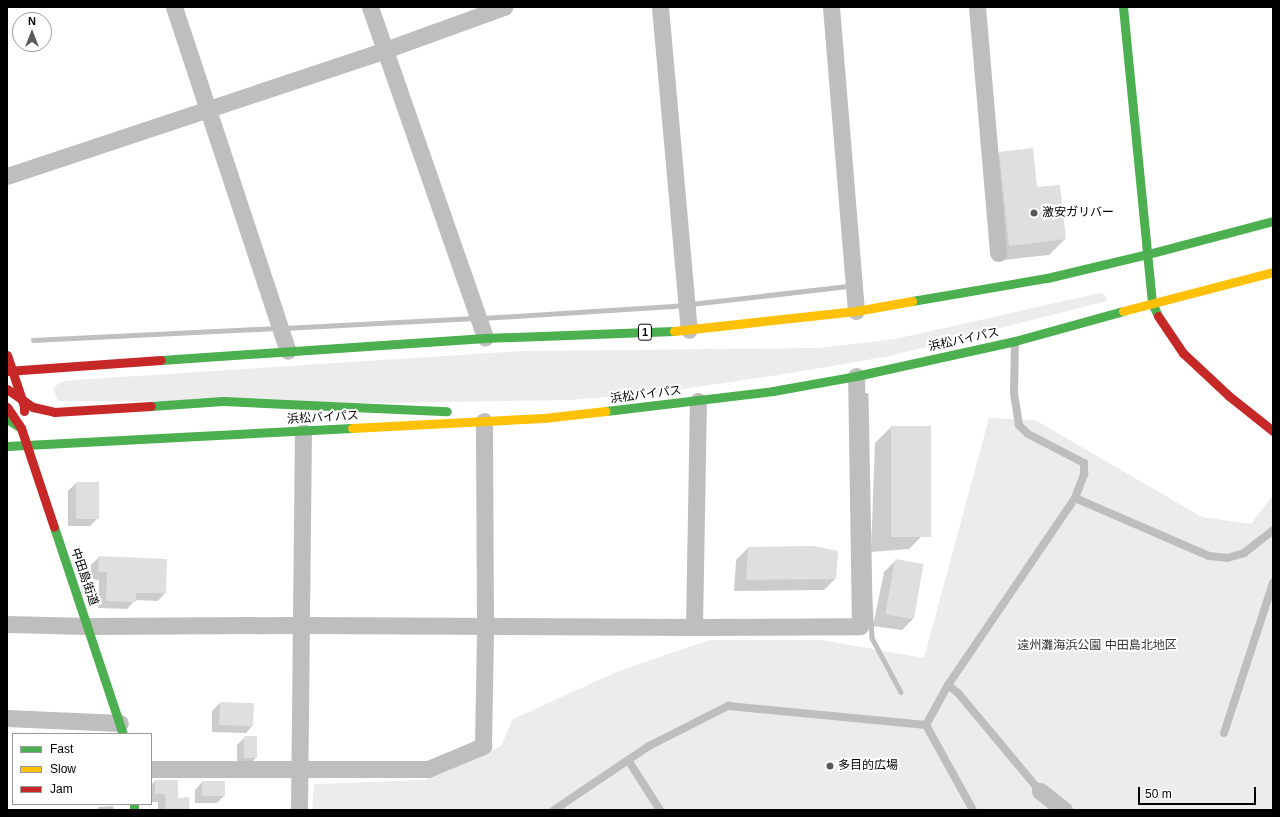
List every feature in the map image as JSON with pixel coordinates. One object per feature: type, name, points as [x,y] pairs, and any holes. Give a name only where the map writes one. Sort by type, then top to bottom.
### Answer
[{"type":"main road","points":[[1124,7],[1152,303],[1161,323],[1183,354],[1229,396],[1273,431]]},
{"type":"main road","name":"1","points":[[10,370],[286,345],[856,311],[1047,278],[1273,222]]},
{"type":"main road","name":"浜松バイパス","points":[[7,446],[303,432],[480,416],[544,418],[773,391],[856,376],[1015,341],[1152,303],[1273,272]]},
{"type":"main road","name":"中田島街道","points":[[7,355],[10,370],[24,406],[21,428]]},
{"type":"main road","points":[[7,389],[33,407],[54,412],[223,401],[459,411]]},
{"type":"main road","name":"中田島街道","points":[[7,407],[21,428],[121,728]]},
{"type":"main road","points":[[480,416],[544,418]]},
{"type":"main road","points":[[7,419],[21,428]]},
{"type":"street","points":[[174,7],[286,345]]},
{"type":"street","points":[[370,7],[483,333]]},
{"type":"street","points":[[7,176],[385,50],[480,11],[504,7]]},
{"type":"street","points":[[660,7],[688,322]]},
{"type":"street","points":[[831,7],[856,311]]},
{"type":"street","points":[[976,7],[998,253]]},
{"type":"street","points":[[7,624],[88,626],[300,625],[694,628],[860,626],[856,376]]},
{"type":"street","points":[[694,628],[698,401]]},
{"type":"street","points":[[152,769],[428,769],[483,746],[485,626],[480,416]]},
{"type":"street","points":[[299,810],[303,432]]},
{"type":"street","points":[[7,718],[121,728]]},
{"type":"street","points":[[1040,791],[1064,810]]},
{"type":"lane","points":[[926,725],[948,685],[1075,498],[1084,474],[1084,463],[1028,434],[1019,425],[1014,393],[1015,341]]},
{"type":"lane","points":[[1075,498],[1209,556],[1227,558],[1244,553],[1273,530]]},
{"type":"lane","points":[[1224,733],[1273,583]]},
{"type":"lane","points":[[948,685],[958,693],[1040,791]]},
{"type":"lane","points":[[554,810],[649,746],[728,706],[926,725]]},
{"type":"lane","points":[[926,725],[973,810]]},
{"type":"lane","points":[[628,760],[660,810]]},
{"type":"green space","points":[[1100,293],[1105,295],[1107,301],[890,356],[797,372],[656,393],[569,400],[388,403],[58,401],[53,389],[60,382],[75,380],[521,351],[819,348],[895,339]]},
{"type":"green space","name":"遠州灘海浜公園 中田島北地区","points":[[989,418],[1035,420],[1202,517],[1251,524],[1273,495],[1273,810],[312,810],[314,784],[425,780],[501,746],[513,719],[621,670],[710,640],[822,640],[924,658]]},
{"type":"building","name":"激安ガリバー","points":[[1033,148],[1037,187],[1060,185],[1066,239],[1009,246],[999,152]]},
{"type":"building","points":[[891,426],[931,426],[931,537],[891,537]]},
{"type":"building","points":[[76,482],[99,482],[99,519],[76,519]]},
{"type":"building","points":[[814,546],[838,551],[836,579],[746,580],[748,547]]},
{"type":"building","points":[[99,556],[167,559],[166,593],[136,593],[136,602],[106,601],[107,572],[98,572]]},
{"type":"building","points":[[895,559],[924,564],[914,619],[885,614]]},
{"type":"building","points":[[220,702],[254,703],[253,726],[219,725]]},
{"type":"building","points":[[244,736],[257,736],[257,758],[244,758]]},
{"type":"building","points":[[155,780],[178,780],[178,798],[189,797],[190,810],[166,810],[165,794],[155,794]]},
{"type":"building","points":[[202,781],[225,781],[225,796],[202,796]]},
{"type":"waterway","points":[[482,318],[673,306],[848,286]]},
{"type":"waterway","points":[[284,328],[475,318]]},
{"type":"waterway","points":[[33,340],[277,328]]},
{"type":"waterway","points":[[866,395],[872,638],[901,692]]},
{"type":"traffic: fast","points":[[1123,7],[1152,303],[1158,316]]},
{"type":"traffic: fast","points":[[912,301],[1047,278],[1148,254],[1273,221]]},
{"type":"traffic: fast","points":[[606,411],[773,391],[856,376],[1015,341],[1123,311]]},
{"type":"traffic: fast","points":[[161,360],[485,338],[674,331]]},
{"type":"traffic: fast","points":[[151,406],[223,401],[447,411]]},
{"type":"traffic: fast","points":[[7,419],[21,428]]},
{"type":"traffic: fast","points":[[7,446],[352,428]]},
{"type":"traffic: fast","points":[[54,527],[123,733]]},
{"type":"traffic: fast","points":[[134,805],[134,810]]},
{"type":"traffic: slow","points":[[1123,311],[1273,272]]},
{"type":"traffic: slow","points":[[674,331],[856,311],[912,301]]},
{"type":"traffic: slow","points":[[352,428],[544,418],[606,411]]},
{"type":"traffic: jam","points":[[1158,316],[1183,353],[1229,396],[1273,431]]},
{"type":"traffic: jam","points":[[7,355],[24,406],[24,411]]},
{"type":"traffic: jam","points":[[7,371],[161,360]]},
{"type":"traffic: jam","points":[[7,389],[33,407],[54,412],[151,406]]},
{"type":"traffic: jam","points":[[7,407],[21,428],[54,527]]},
{"type":"place","name":"激安ガリバー","points":[[1034,213]]},
{"type":"place","name":"多目的広場","points":[[830,766]]}]
